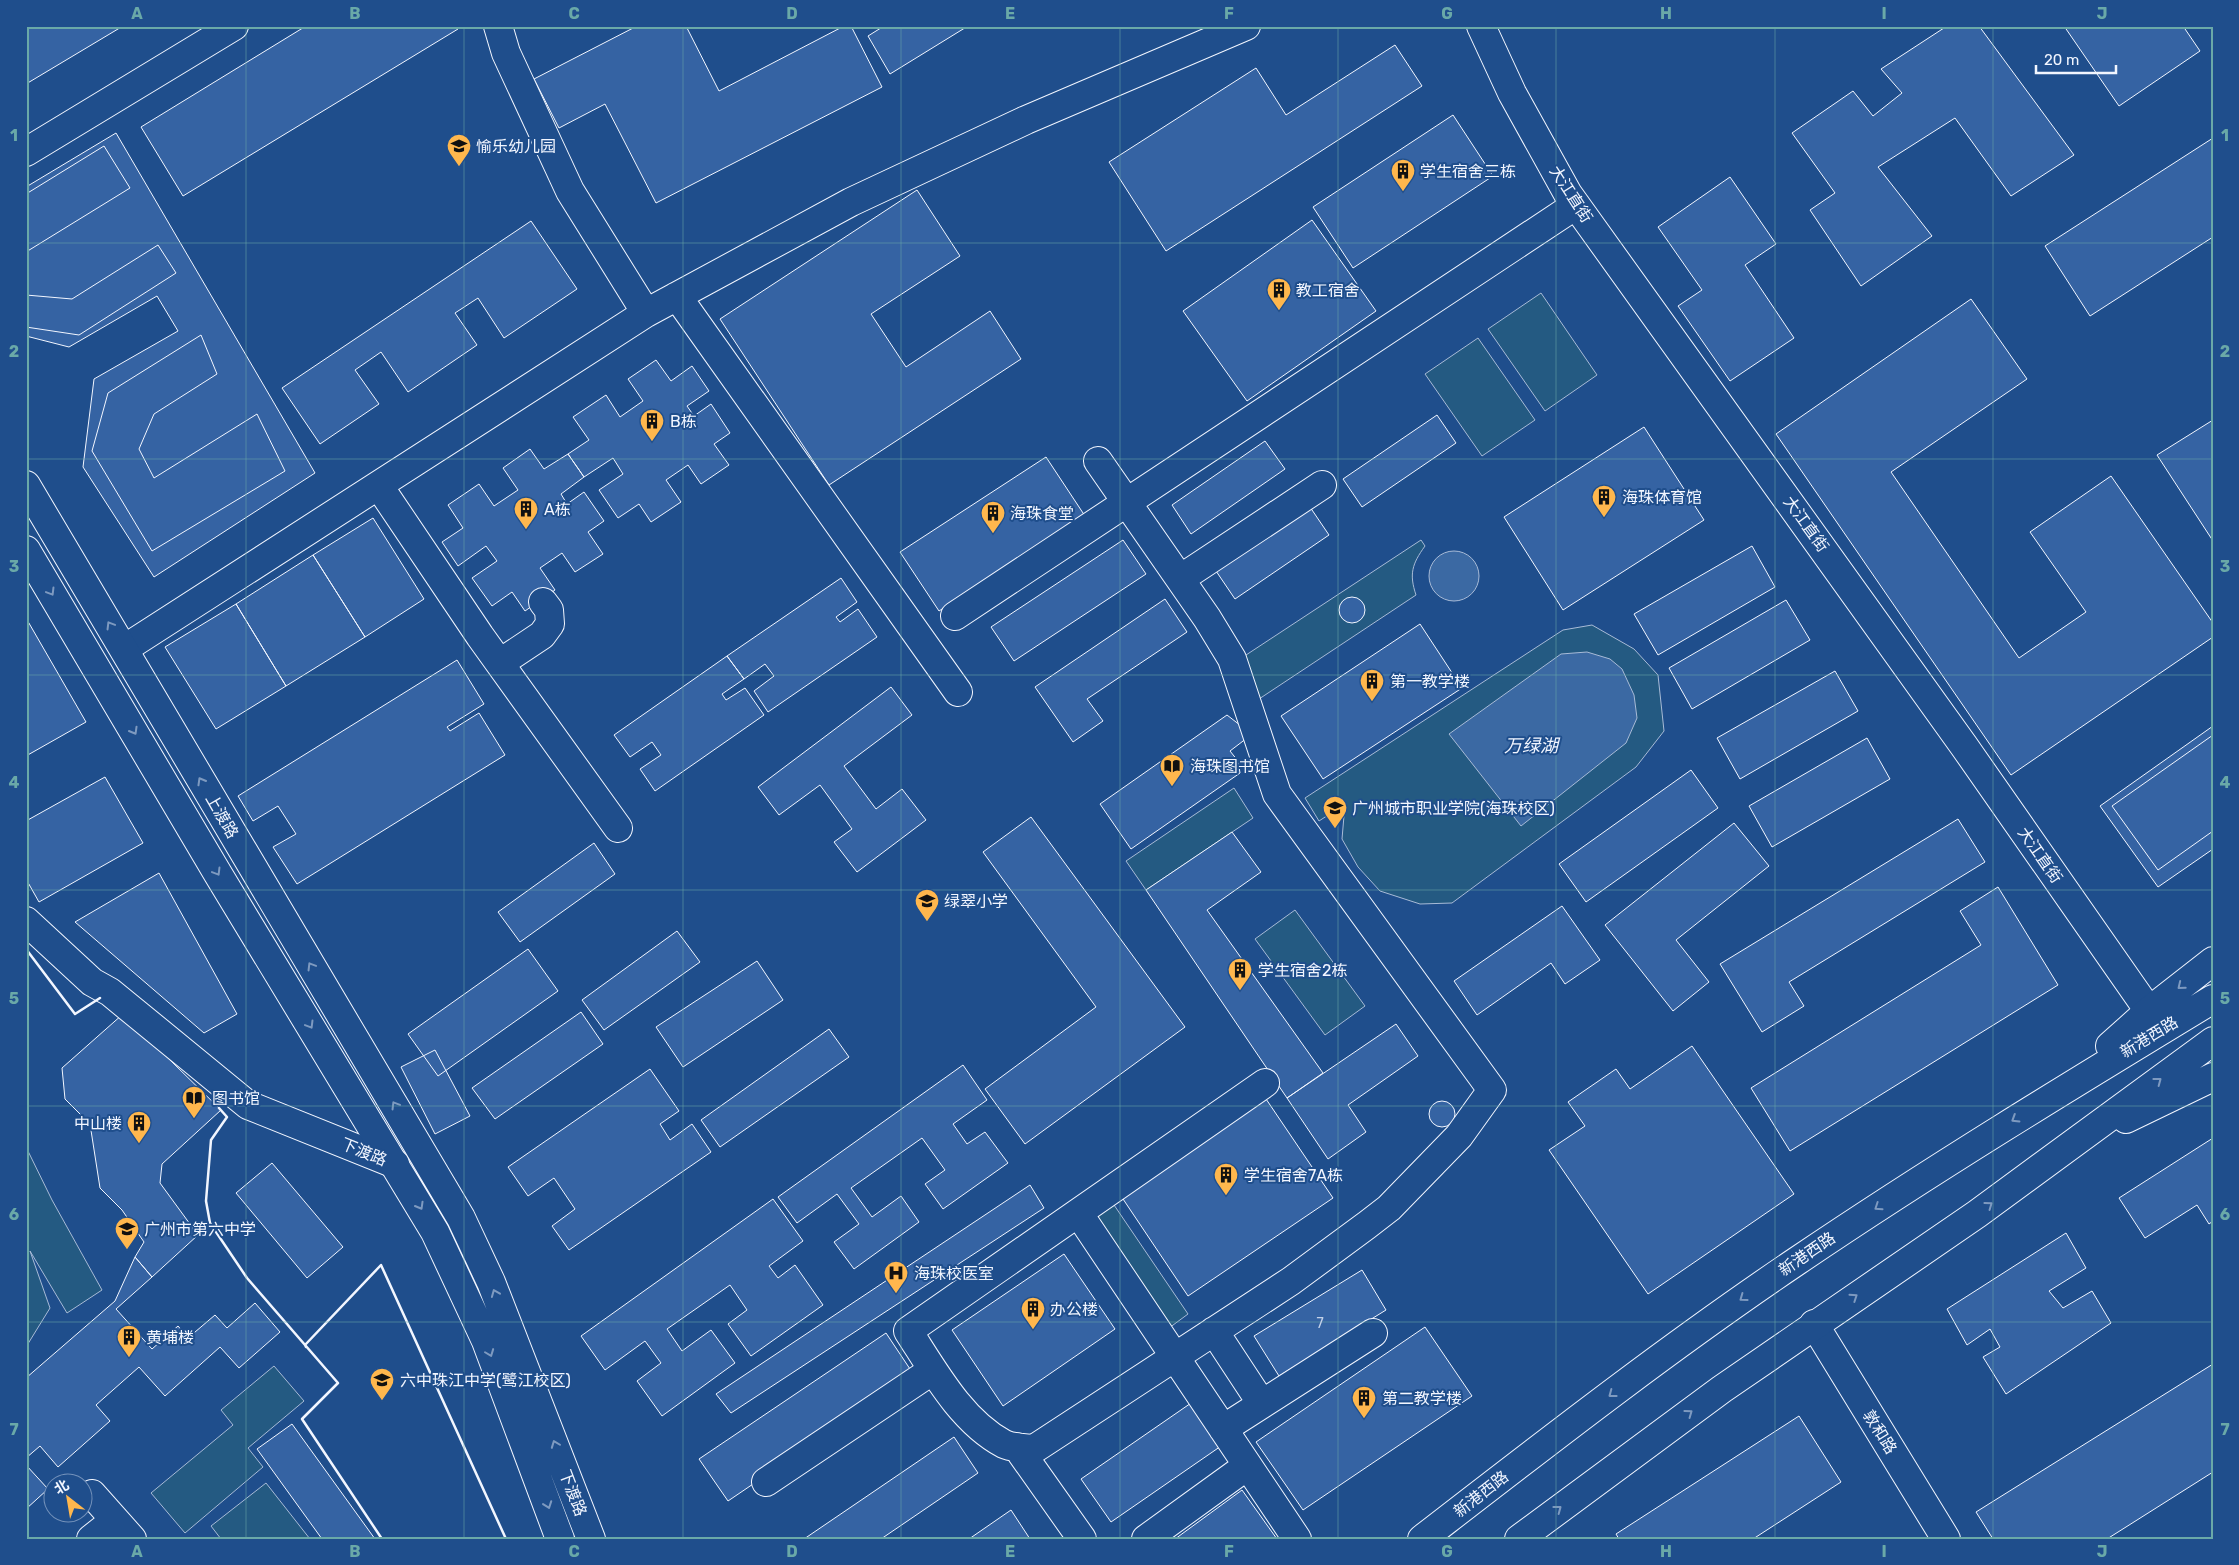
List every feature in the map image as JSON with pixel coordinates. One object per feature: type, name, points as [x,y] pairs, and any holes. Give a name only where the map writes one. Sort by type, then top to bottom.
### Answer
[{"type":"main road","points":[[26,152],[234,26]]},
{"type":"main road","points":[[498,26],[506,53],[570,190],[646,312]]},
{"type":"main road","points":[[124,649],[646,312],[851,202],[1026,120],[1246,26]]},
{"type":"main road","name":"大江直街","points":[[1481,26],[1535,138],[1576,205],[1964,746],[2149,1011]]},
{"type":"main road","points":[[954,616],[1576,205]]},
{"type":"main road","points":[[676,296],[958,692]]},
{"type":"main road","points":[[1098,461],[1180,579],[1232,659],[1277,794],[1492,1090],[1459,1136],[1389,1208],[1312,1267],[1034,1449],[1006,1445],[975,1423],[933,1370],[908,1331],[1265,1083]]},
{"type":"main road","name":"上渡路","points":[[26,485],[420,1147]]},
{"type":"main road","points":[[1180,579],[1322,485]]},
{"type":"main road","points":[[379,486],[500,664],[618,828]]},
{"type":"main road","name":"上渡路","points":[[26,550],[218,874],[395,1164]]},
{"type":"main road","points":[[500,664],[542,635],[550,624],[549,610],[543,602]]},
{"type":"main road","name":"下渡路","points":[[26,921],[92,982],[110,992],[248,1105],[395,1164],[435,1232],[470,1304],[486,1341],[560,1539]]},
{"type":"main road","points":[[2056,1094],[2149,1011],[2213,961]]},
{"type":"main road","name":"新港西路","points":[[1422,1539],[1596,1405],[1750,1294],[1894,1196],[2056,1094],[2213,999]]},
{"type":"main road","points":[[1519,1539],[1814,1324],[1977,1214],[2213,1041]]},
{"type":"main road","points":[[2077,1141],[2164,1102],[2213,1077]]},
{"type":"main road","name":"下渡路","points":[[420,1147],[456,1210],[488,1274],[591,1539]]},
{"type":"main road","points":[[1079,1214],[1297,1539]]},
{"type":"main road","name":"敦和路","points":[[1814,1324],[1946,1539]]},
{"type":"main road","points":[[1214,1331],[1262,1404]]},
{"type":"main road","points":[[1223,1429],[1374,1333]]},
{"type":"main road","points":[[766,1482],[933,1370]]},
{"type":"main road","points":[[1017,1447],[1082,1539]]},
{"type":"main road","points":[[1146,1539],[1248,1466]]},
{"type":"main road","points":[[91,1539],[124,1530],[92,1494]]},
{"type":"shaded area","points":[[1541,293],[1597,375],[1545,411],[1488,329]]},
{"type":"shaded area","points":[[1478,338],[1535,420],[1482,456],[1425,374]]},
{"type":"shaded area","points":[[1421,540],[1425,546],[1417,558],[1412,575],[1416,595],[1253,703],[1243,657]]},
{"type":"shaded area","points":[[1592,625],[1634,649],[1658,675],[1664,731],[1636,767],[1452,903],[1420,904],[1380,891],[1358,867],[1342,839],[1345,804],[1319,821],[1305,798],[1563,630]]},
{"type":"shaded area","points":[[1234,788],[1253,818],[1146,890],[1126,861]]},
{"type":"shaded area","points":[[1295,910],[1365,1006],[1325,1035],[1255,939]]},
{"type":"shaded area","points":[[26,1147],[52,1200],[102,1290],[67,1313],[30,1251],[50,1308],[26,1347]]},
{"type":"shaded area","points":[[1112,1202],[1188,1314],[1165,1331],[1089,1218]]},
{"type":"shaded area","points":[[274,1366],[304,1401],[248,1448],[263,1467],[185,1533],[151,1493],[233,1425],[221,1410]]},
{"type":"shaded area","points":[[266,1483],[310,1539],[221,1539],[211,1526]]},
{"type":"water","points":[[1449,551],[1459,551],[1472,558],[1479,571],[1479,581],[1472,594],[1459,601],[1449,601],[1440,597],[1433,590],[1429,581],[1429,571],[1433,562],[1440,555]]},
{"type":"water","name":"万绿湖","points":[[1587,652],[1610,659],[1622,669],[1634,695],[1637,718],[1626,743],[1521,826],[1449,734],[1561,654]]},
{"type":"building","points":[[26,26],[123,26],[26,84]]},
{"type":"building","points":[[306,26],[456,26],[458,29],[183,196],[141,127]]},
{"type":"building","points":[[637,26],[686,26],[719,91],[844,26],[851,26],[882,87],[656,203],[605,104],[559,128],[534,79]]},
{"type":"building","points":[[884,26],[968,26],[890,74],[868,36]]},
{"type":"building","points":[[1947,26],[1979,26],[2074,155],[2011,196],[1955,118],[1878,167],[1932,236],[1861,286],[1810,210],[1835,193],[1792,133],[1853,91],[1873,116],[1902,93],[1881,69]]},
{"type":"building","points":[[2064,26],[2183,26],[2200,51],[2119,106]]},
{"type":"building","points":[[1395,45],[1422,86],[1166,251],[1109,162],[1256,68],[1286,115]]},
{"type":"building","name":"学生宿舍三栋","points":[[1453,115],[1493,176],[1353,268],[1313,207]]},
{"type":"building","points":[[116,133],[315,473],[154,577],[83,467],[94,379],[178,331],[157,296],[69,347],[26,336],[26,187]]},
{"type":"building","points":[[2213,138],[2213,237],[2090,316],[2045,246]]},
{"type":"building","points":[[104,146],[130,188],[26,252],[26,194]]},
{"type":"building","points":[[1730,177],[1776,244],[1745,265],[1794,338],[1730,381],[1678,306],[1702,290],[1658,227]]},
{"type":"building","points":[[917,190],[960,256],[871,314],[906,367],[990,311],[1021,359],[829,485],[720,319]]},
{"type":"building","name":"教工宿舍","points":[[1312,220],[1376,311],[1247,401],[1183,311]]},
{"type":"building","points":[[531,221],[577,289],[504,338],[478,298],[455,313],[477,345],[408,392],[381,352],[355,370],[379,404],[320,444],[282,388]]},
{"type":"building","points":[[158,245],[176,273],[79,335],[26,327],[26,295],[72,299]]},
{"type":"building","points":[[1971,299],[2027,379],[1891,472],[2019,658],[2086,612],[2030,532],[2111,476],[2213,623],[2213,637],[2011,775],[1776,434]]},
{"type":"building","points":[[201,335],[217,374],[154,414],[139,449],[154,478],[257,414],[285,471],[152,551],[92,451],[108,393]]},
{"type":"building","name":"B栋","points":[[656,360],[671,381],[692,366],[709,391],[687,406],[694,416],[711,404],[730,433],[714,444],[729,465],[701,484],[688,465],[666,480],[681,502],[651,522],[639,504],[618,518],[599,490],[623,474],[613,458],[584,477],[568,454],[589,440],[573,417],[606,395],[620,417],[643,401],[628,379]]},
{"type":"building","points":[[1437,415],[1456,443],[1362,507],[1343,479]]},
{"type":"building","points":[[2213,420],[2213,541],[2157,455]]},
{"type":"building","name":"海珠体育馆","points":[[1644,427],[1704,520],[1563,610],[1504,517]]},
{"type":"building","points":[[1265,441],[1285,469],[1191,534],[1172,505]]},
{"type":"building","name":"A栋","points":[[530,449],[544,469],[568,454],[584,477],[561,494],[567,504],[584,492],[604,521],[588,532],[603,554],[575,572],[562,553],[540,568],[555,590],[525,611],[512,592],[492,606],[472,578],[497,561],[486,546],[458,566],[442,542],[463,528],[448,505],[479,484],[494,506],[518,490],[503,468]]},
{"type":"building","name":"海珠食堂","points":[[1046,457],[1085,516],[939,611],[900,552]]},
{"type":"building","points":[[1310,507],[1329,535],[1235,599],[1216,571]]},
{"type":"building","points":[[373,518],[424,599],[365,637],[313,555]]},
{"type":"building","points":[[1123,540],[1146,574],[1014,661],[991,627]]},
{"type":"building","points":[[1752,546],[1775,587],[1658,655],[1634,614]]},
{"type":"building","points":[[313,555],[365,637],[286,686],[236,604]]},
{"type":"building","points":[[841,578],[857,602],[836,617],[840,622],[858,609],[877,637],[768,712],[754,691],[774,676],[765,664],[744,679],[727,656]]},
{"type":"building","points":[[1352,597],[1361,601],[1365,610],[1361,619],[1352,623],[1343,619],[1339,610],[1343,601]]},
{"type":"building","points":[[1165,599],[1187,632],[1087,699],[1103,721],[1073,742],[1035,687]]},
{"type":"building","points":[[1786,600],[1810,640],[1692,709],[1669,668]]},
{"type":"building","points":[[236,604],[286,686],[216,729],[165,647]]},
{"type":"building","points":[[26,618],[86,722],[26,756]]},
{"type":"building","name":"第一教学楼","points":[[1420,624],[1462,688],[1323,779],[1281,716]]},
{"type":"building","points":[[727,656],[744,679],[722,694],[726,700],[745,688],[764,715],[655,791],[640,769],[661,755],[652,742],[630,757],[614,735]]},
{"type":"building","points":[[457,660],[484,704],[447,727],[450,731],[479,713],[505,755],[297,884],[273,847],[296,834],[278,806],[253,821],[238,796]]},
{"type":"building","points":[[1835,671],[1858,711],[1740,779],[1717,738]]},
{"type":"building","points":[[891,687],[912,715],[844,766],[876,809],[902,789],[926,820],[857,872],[834,842],[852,829],[820,785],[779,815],[758,787]]},
{"type":"building","name":"海珠图书馆","points":[[1227,715],[1245,729],[1247,738],[1230,751],[1238,761],[1240,773],[1131,849],[1100,804]]},
{"type":"building","points":[[2213,726],[2213,849],[2158,887],[2100,806]]},
{"type":"building","points":[[2213,735],[2213,831],[2158,870],[2112,806]]},
{"type":"building","points":[[1867,738],[1890,779],[1772,847],[1749,806]]},
{"type":"building","points":[[1691,770],[1718,808],[1586,902],[1559,864]]},
{"type":"building","points":[[105,777],[143,843],[39,902],[26,879],[26,821]]},
{"type":"building","points":[[1031,817],[1185,1027],[1025,1144],[985,1089],[1096,1007],[983,852]]},
{"type":"building","points":[[1958,819],[1985,862],[1789,982],[1804,1006],[1762,1032],[1720,964]]},
{"type":"building","points":[[1734,823],[1769,866],[1676,940],[1709,982],[1673,1011],[1605,925]]},
{"type":"building","name":"学生宿舍2栋","points":[[1232,832],[1261,872],[1207,910],[1323,1073],[1287,1098],[1146,890]]},
{"type":"building","points":[[594,843],[615,874],[520,942],[498,912]]},
{"type":"building","points":[[159,873],[237,1014],[204,1033],[75,922]]},
{"type":"building","points":[[1998,887],[2058,985],[1790,1151],[1751,1088],[1981,945],[1960,911]]},
{"type":"building","points":[[1562,906],[1600,960],[1565,984],[1551,963],[1477,1015],[1454,981]]},
{"type":"building","points":[[677,931],[700,962],[604,1030],[582,1000]]},
{"type":"building","points":[[528,949],[558,991],[438,1076],[408,1034]]},
{"type":"building","points":[[757,961],[783,1000],[683,1067],[656,1027]]},
{"type":"building","points":[[581,1012],[603,1044],[495,1119],[472,1088]]},
{"type":"building","name":"中山楼","points":[[123,1014],[221,1110],[162,1164],[160,1183],[198,1235],[152,1277],[135,1257],[144,1242],[122,1210],[100,1188],[90,1124],[65,1099],[62,1068]]},
{"type":"building","points":[[1396,1024],[1418,1056],[1348,1105],[1366,1132],[1328,1159],[1287,1098]]},
{"type":"building","points":[[829,1029],[849,1057],[720,1147],[701,1120]]},
{"type":"building","points":[[1692,1046],[1794,1194],[1648,1294],[1549,1150],[1585,1126],[1568,1102],[1616,1069],[1630,1089]]},
{"type":"building","points":[[435,1050],[470,1116],[435,1134],[401,1067]]},
{"type":"building","points":[[963,1065],[987,1100],[953,1124],[967,1144],[985,1132],[1008,1163],[943,1209],[925,1184],[945,1170],[922,1138],[851,1188],[872,1217],[901,1196],[919,1222],[854,1269],[834,1242],[859,1224],[837,1194],[797,1223],[778,1197]]},
{"type":"building","points":[[650,1069],[679,1111],[660,1124],[670,1140],[692,1124],[711,1152],[569,1250],[552,1226],[575,1209],[554,1178],[528,1196],[508,1167]]},
{"type":"building","name":"学生宿舍7A栋","points":[[1264,1096],[1333,1198],[1188,1296],[1119,1193]]},
{"type":"building","points":[[1442,1101],[1451,1105],[1455,1114],[1451,1123],[1442,1127],[1433,1123],[1429,1114],[1433,1105]]},
{"type":"building","points":[[2213,1138],[2213,1221],[2209,1224],[2197,1205],[2145,1238],[2119,1198]]},
{"type":"building","points":[[272,1163],[343,1247],[307,1278],[236,1193]]},
{"type":"building","points":[[1030,1185],[1044,1208],[731,1413],[716,1394]]},
{"type":"building","points":[[773,1199],[803,1241],[769,1266],[778,1278],[795,1265],[823,1305],[751,1356],[728,1324],[747,1310],[730,1285],[667,1329],[682,1351],[711,1330],[735,1363],[662,1416],[637,1381],[661,1363],[645,1341],[605,1370],[581,1336]]},
{"type":"building","points":[[2066,1233],[2086,1268],[2049,1291],[2063,1308],[2092,1291],[2111,1323],[2006,1394],[1983,1357],[2000,1347],[1990,1329],[1967,1345],[1947,1309]]},
{"type":"building","name":"办公楼","points":[[1064,1254],[1115,1329],[1003,1406],[952,1330]]},
{"type":"building","name":"黄埔楼","points":[[135,1257],[152,1277],[116,1309],[152,1349],[178,1326],[188,1338],[215,1315],[227,1328],[255,1303],[280,1332],[239,1368],[220,1347],[165,1396],[139,1367],[96,1405],[110,1421],[58,1467],[40,1446],[26,1458],[26,1378],[115,1301]]},
{"type":"building","points":[[1362,1270],[1386,1310],[1279,1376],[1254,1336]]},
{"type":"building","name":"第二教学楼","points":[[1425,1327],[1472,1396],[1303,1510],[1256,1442]]},
{"type":"building","points":[[886,1333],[914,1375],[728,1501],[699,1459]]},
{"type":"building","points":[[2213,1364],[2213,1472],[2107,1539],[1993,1539],[1976,1512]]},
{"type":"building","points":[[1194,1401],[1224,1444],[1111,1522],[1081,1479]]},
{"type":"building","points":[[1799,1416],[1841,1482],[1753,1539],[1619,1539],[1616,1534]]},
{"type":"building","points":[[292,1424],[375,1539],[322,1539],[257,1449]]},
{"type":"building","points":[[954,1437],[978,1473],[881,1539],[804,1539]]},
{"type":"building","points":[[26,1465],[42,1482],[42,1494],[26,1509]]},
{"type":"building","points":[[1242,1490],[1277,1539],[1175,1539]]},
{"type":"building","points":[[1011,1510],[1030,1539],[969,1539]]},
{"type":"wall","points":[[26,949],[75,1014],[100,998]]},
{"type":"wall","points":[[219,1108],[227,1117],[211,1140],[206,1201],[210,1223],[247,1278],[338,1383],[302,1419],[382,1539]]},
{"type":"wall","points":[[306,1347],[305,1345],[381,1265],[506,1539]]},
{"type":"place","name":"愉乐幼儿园","points":[[459,167]]},
{"type":"place","name":"学生宿舍三栋","points":[[1403,192]]},
{"type":"place","name":"教工宿舍","points":[[1279,311]]},
{"type":"place","name":"B栋","points":[[652,442]]},
{"type":"place","name":"海珠体育馆","points":[[1604,518]]},
{"type":"place","name":"A栋","points":[[526,530]]},
{"type":"place","name":"海珠食堂","points":[[993,534]]},
{"type":"place","name":"第一教学楼","points":[[1372,702]]},
{"type":"place","name":"海珠图书馆","points":[[1172,787]]},
{"type":"place","name":"广州城市职业学院(海珠校区)","points":[[1335,829]]},
{"type":"place","name":"绿翠小学","points":[[927,922]]},
{"type":"place","name":"学生宿舍2栋","points":[[1240,991]]},
{"type":"place","name":"图书馆","points":[[194,1119]]},
{"type":"place","name":"中山楼","points":[[139,1144]]},
{"type":"place","name":"学生宿舍7A栋","points":[[1226,1196]]},
{"type":"place","name":"广州市第六中学","points":[[127,1250]]},
{"type":"place","name":"海珠校医室","points":[[896,1294]]},
{"type":"place","name":"办公楼","points":[[1033,1330]]},
{"type":"place","name":"黄埔楼","points":[[129,1358]]},
{"type":"place","name":"六中珠江中学(鹭江校区)","points":[[382,1401]]},
{"type":"place","name":"第二教学楼","points":[[1364,1419]]}]
